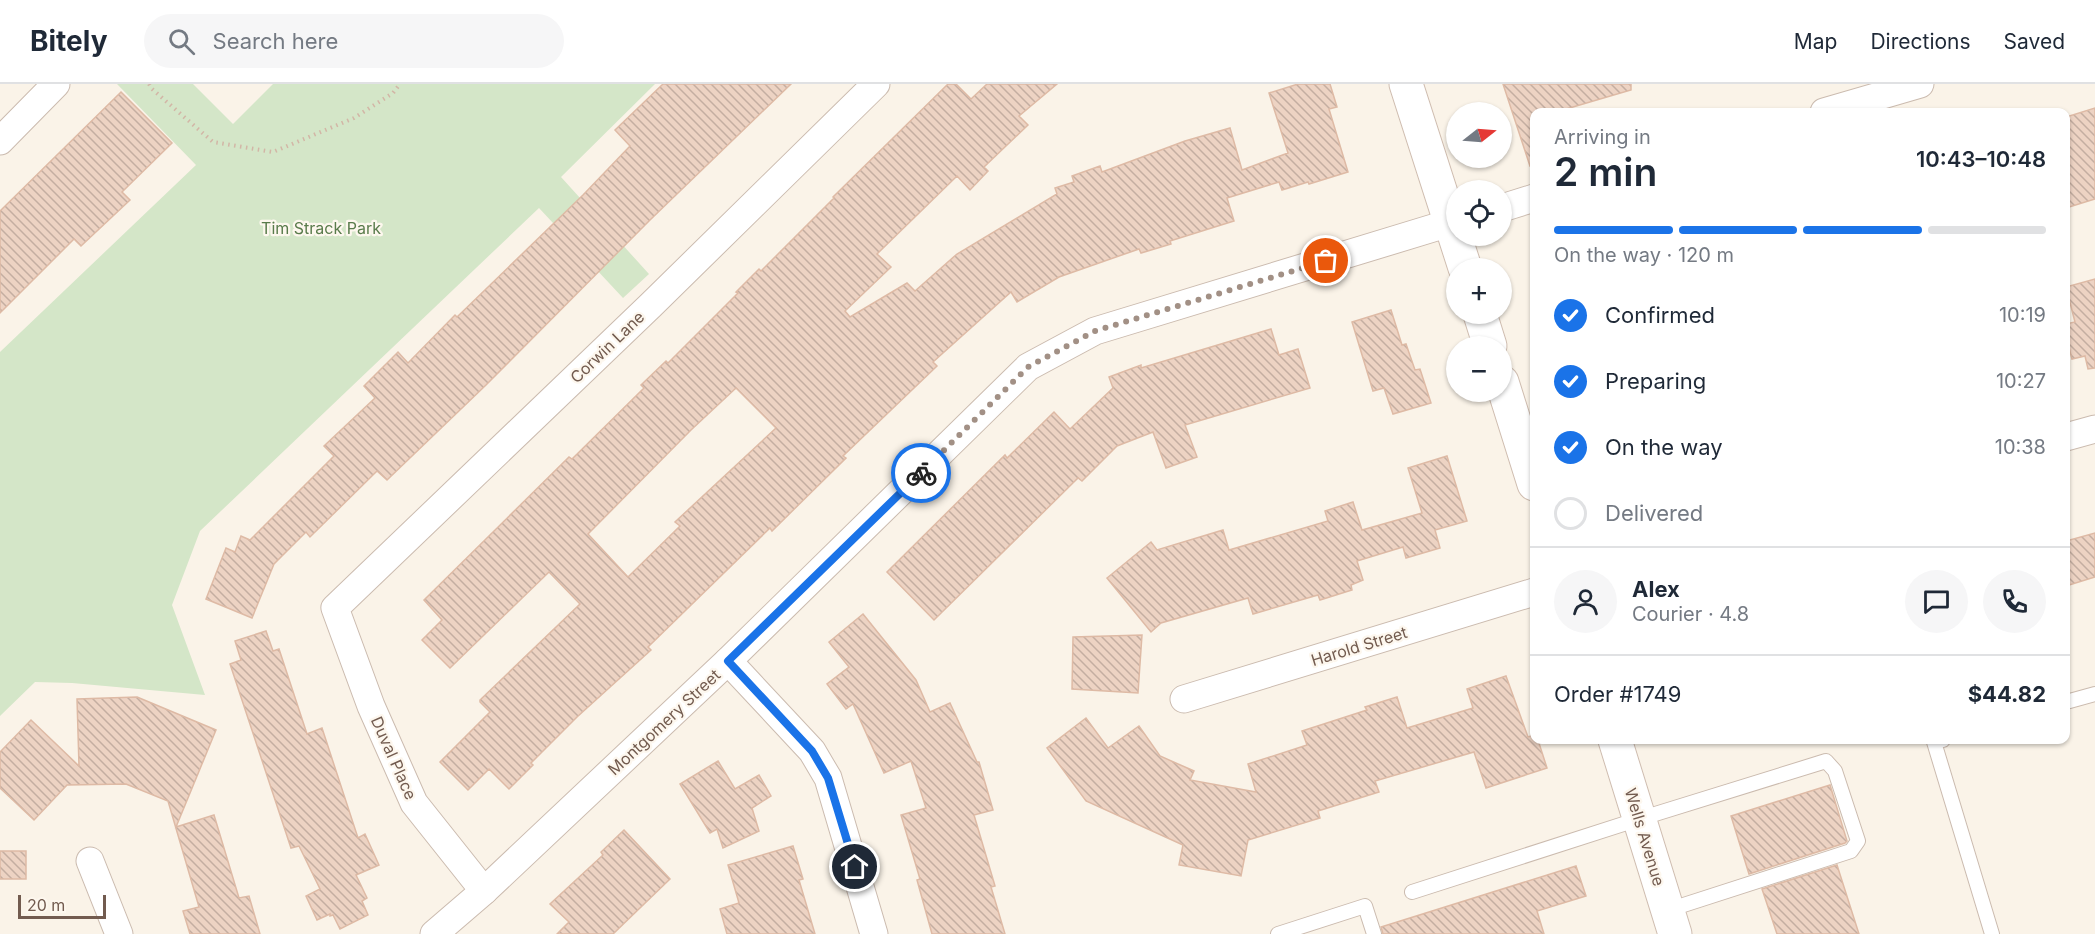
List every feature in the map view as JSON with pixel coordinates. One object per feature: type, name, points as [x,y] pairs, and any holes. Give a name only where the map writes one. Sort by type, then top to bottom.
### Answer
[{"type":"main road","points":[[1406,84],[1446,199]]},
{"type":"main road","points":[[1508,402],[1530,471]]},
{"type":"main road","name":"Wells Avenue","points":[[1616,744],[1671,922]]},
{"type":"street","points":[[0,141],[56,84]]},
{"type":"street","name":"Corwin Lane","points":[[334,608],[651,305],[876,84]]},
{"type":"street","points":[[1838,108],[1920,84]]},
{"type":"street","points":[[1512,205],[1530,199]]},
{"type":"street","name":"Montgomery Street","points":[[434,934],[484,891],[728,661],[1028,367],[1095,331],[1446,224]]},
{"type":"street","points":[[2070,436],[2095,429]]},
{"type":"street","name":"Harold Street","points":[[1184,699],[1530,593]]},
{"type":"street","name":"Duval Place","points":[[334,608],[371,706],[414,803],[484,891]]},
{"type":"street","points":[[728,661],[812,751],[828,778],[874,934]]},
{"type":"street","points":[[90,861],[118,934]]},
{"type":"lane","points":[[2070,701],[2095,693]]},
{"type":"lane","points":[[1940,744],[1992,934]]},
{"type":"lane","points":[[1413,892],[1826,761],[1835,771],[1858,841],[1851,851],[1671,922]]},
{"type":"lane","points":[[1278,934],[1365,906],[1374,934]]},
{"type":"path","points":[[149,84],[213,142],[273,152],[354,118],[393,93],[400,84]]},
{"type":"green space","name":"Tim Strack Park","points":[[117,84],[193,84],[233,124],[273,84],[655,84],[561,177],[649,274],[623,298],[539,208],[200,531],[172,605],[205,695],[72,683],[35,682],[0,716],[0,352],[196,165]]},
{"type":"building","points":[[663,84],[791,84],[387,480],[377,471],[310,537],[306,532],[274,564],[252,618],[206,599],[226,548],[235,552],[241,536],[250,540],[334,456],[324,446],[375,398],[364,386],[398,352],[408,363],[455,315],[457,317],[583,195],[630,146],[615,130]]},
{"type":"building","points":[[948,84],[956,84],[971,99],[987,84],[1057,84],[1019,116],[1028,125],[984,167],[988,171],[970,190],[957,176],[877,254],[891,267],[845,311],[850,317],[907,283],[915,291],[957,254],[1057,194],[1055,188],[1074,182],[1072,176],[1100,166],[1102,172],[1185,141],[1230,128],[1242,170],[1288,153],[1269,93],[1298,84],[1330,84],[1337,107],[1329,109],[1348,172],[1282,190],[1279,182],[1227,198],[1234,221],[1170,241],[1171,244],[1141,253],[1139,249],[1059,277],[1017,302],[1011,292],[933,362],[937,366],[843,456],[846,458],[772,531],[770,528],[648,647],[651,650],[577,717],[531,763],[533,765],[509,789],[489,769],[468,790],[440,762],[490,712],[480,700],[580,604],[549,572],[450,668],[422,640],[442,620],[424,600],[569,457],[572,459],[644,388],[641,385],[666,361],[668,363],[738,293],[736,292],[759,269],[761,271]],"holes":[[[736,388],[776,428],[675,522],[680,526],[628,577],[588,534]]]},
{"type":"building","points":[[1503,84],[1631,84],[1631,90],[1570,108],[1530,108],[1530,166],[1512,111],[1512,102],[1509,102]]},
{"type":"building","points":[[121,92],[172,143],[122,192],[130,200],[81,246],[74,239],[0,313],[0,211]]},
{"type":"building","points":[[2095,108],[2095,199],[2070,207],[2070,116]]},
{"type":"building","points":[[2095,279],[2095,368],[2088,369],[2085,356],[2072,359],[2070,323],[2075,322],[2070,303],[2070,286]]},
{"type":"building","points":[[1391,310],[1402,345],[1406,344],[1415,370],[1420,369],[1431,403],[1393,414],[1384,388],[1373,391],[1352,322]]},
{"type":"building","points":[[1271,329],[1279,355],[1298,349],[1310,388],[1185,425],[1197,457],[1166,468],[1153,432],[1117,446],[1082,481],[1078,478],[934,620],[887,572],[1005,455],[1007,458],[1054,412],[1070,429],[1113,388],[1109,377],[1141,365],[1141,368]]},
{"type":"building","points":[[1447,456],[1467,521],[1435,530],[1440,548],[1406,558],[1403,547],[1357,561],[1363,580],[1351,585],[1352,590],[1320,600],[1318,595],[1253,614],[1248,598],[1161,623],[1151,632],[1107,578],[1151,542],[1157,550],[1223,530],[1229,550],[1328,521],[1325,511],[1353,502],[1362,530],[1422,513],[1408,468]]},
{"type":"building","points":[[2095,533],[2095,577],[2070,585],[2070,540]]},
{"type":"building","points":[[863,614],[916,680],[930,712],[950,703],[979,762],[993,810],[974,815],[995,886],[991,887],[1005,934],[932,934],[917,880],[920,879],[901,815],[926,808],[911,761],[884,773],[853,704],[846,709],[827,684],[849,667],[829,642]]},
{"type":"building","points":[[266,631],[273,651],[279,649],[307,734],[322,728],[358,838],[365,834],[379,865],[356,875],[367,898],[362,901],[368,915],[340,929],[333,915],[330,916],[330,914],[317,920],[306,896],[320,889],[299,846],[291,848],[230,664],[241,660],[235,641]]},
{"type":"building","points":[[1142,635],[1138,693],[1072,689],[1073,637]]},
{"type":"building","points":[[1506,676],[1528,737],[1530,736],[1530,744],[1539,744],[1547,768],[1486,788],[1474,752],[1375,781],[1379,792],[1318,811],[1320,818],[1248,840],[1241,876],[1179,865],[1183,845],[1086,801],[1047,748],[1086,718],[1108,748],[1139,726],[1160,756],[1194,771],[1190,780],[1256,792],[1248,764],[1307,745],[1302,731],[1367,710],[1365,707],[1397,697],[1407,728],[1473,708],[1467,689]]},
{"type":"building","points":[[137,697],[216,730],[176,827],[214,815],[239,898],[249,896],[260,934],[190,934],[183,911],[199,907],[168,801],[126,784],[67,785],[34,820],[0,788],[0,752],[31,720],[79,766],[77,699]]},
{"type":"building","points":[[718,761],[735,789],[759,775],[771,796],[752,808],[759,831],[723,848],[717,829],[710,833],[680,784]]},
{"type":"building","points":[[1830,785],[1847,841],[1749,874],[1731,816]]},
{"type":"building","points":[[624,830],[670,879],[613,934],[557,934],[569,922],[550,904],[603,855],[601,852]]},
{"type":"building","points":[[793,846],[803,879],[799,880],[815,934],[727,934],[720,909],[739,903],[728,865]]},
{"type":"building","points":[[0,851],[26,851],[26,879],[0,879]]},
{"type":"building","points":[[1837,865],[1859,934],[1777,934],[1762,889]]},
{"type":"building","points":[[1576,866],[1586,896],[1537,911],[1544,934],[1383,934],[1381,927]]},
{"type":"way so far","points":[[921,473],[1028,367],[1095,331],[1326,261]]},
{"type":"route","points":[[855,867],[828,778],[812,751],[728,661],[921,473]]}]
